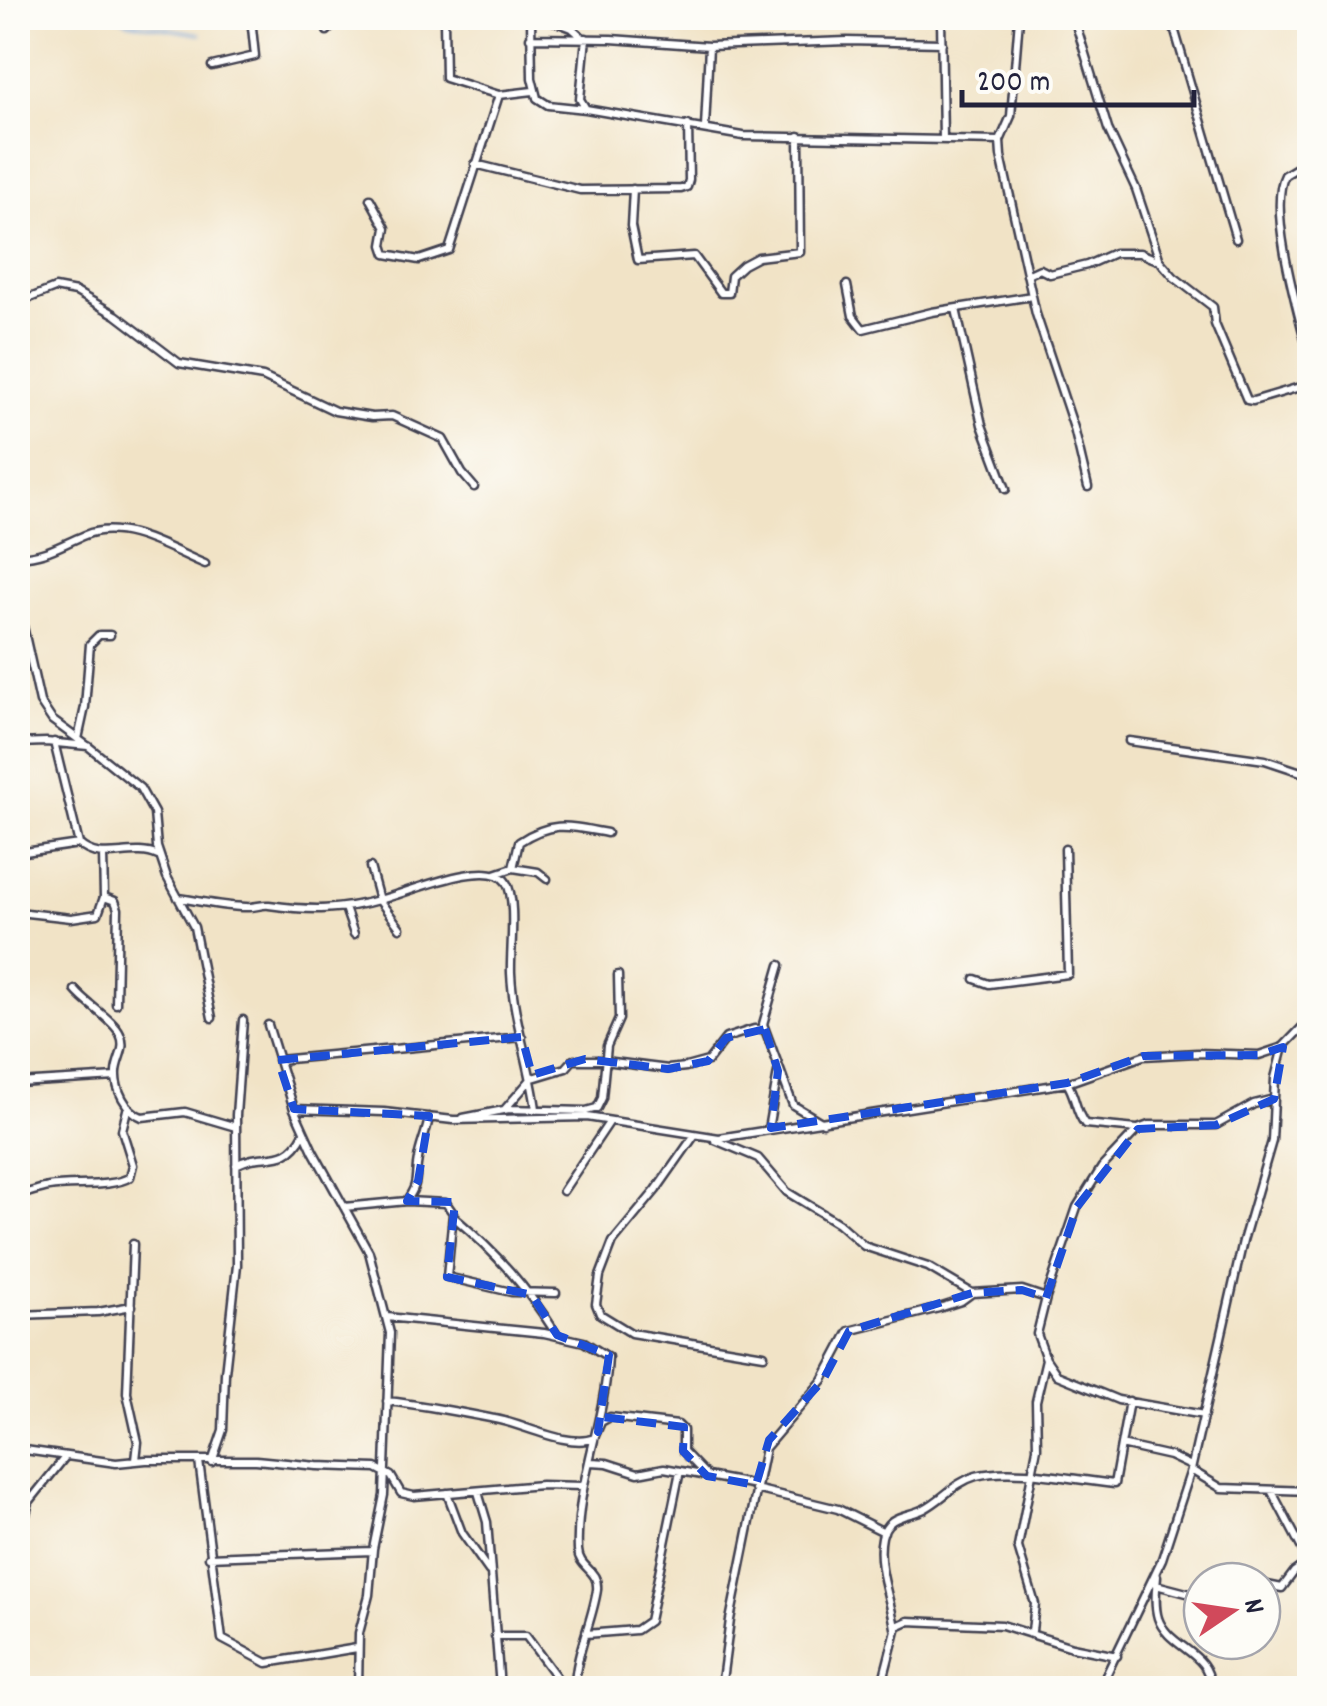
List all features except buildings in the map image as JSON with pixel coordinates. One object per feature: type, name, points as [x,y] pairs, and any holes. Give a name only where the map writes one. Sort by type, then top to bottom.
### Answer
[{"type":"street","points":[[212,66],[254,57],[251,18]]},
{"type":"street","points":[[327,30],[340,18]]},
{"type":"street","points":[[444,18],[442,65],[446,78],[499,94],[533,91]]},
{"type":"street","points":[[531,18],[533,91],[548,105],[743,136],[1000,141]]},
{"type":"street","points":[[546,18],[572,28],[584,38]]},
{"type":"street","points":[[941,18],[942,140]]},
{"type":"street","points":[[1019,18],[1012,116],[1000,141],[1005,180],[1032,296],[1074,428],[1088,487]]},
{"type":"street","points":[[1074,18],[1108,128],[1140,199],[1160,261],[1174,277],[1213,306],[1215,324],[1243,397],[1253,401],[1310,384]]},
{"type":"street","points":[[1171,18],[1236,239]]},
{"type":"street","points":[[530,38],[709,46],[942,43]]},
{"type":"street","points":[[584,38],[580,99],[586,109]]},
{"type":"street","points":[[704,128],[709,46]]},
{"type":"street","points":[[370,199],[386,228],[386,254],[426,259],[447,251],[499,94]]},
{"type":"street","points":[[475,164],[580,190],[687,186],[688,125]]},
{"type":"street","points":[[633,189],[631,226],[638,260],[694,256],[720,293],[728,293],[730,276],[743,265],[758,257],[800,252],[799,136]]},
{"type":"street","points":[[1310,160],[1285,175],[1279,197],[1292,288],[1310,359]]},
{"type":"street","points":[[1027,275],[1040,269],[1050,274],[1088,265],[1114,253],[1140,253],[1160,261]]},
{"type":"street","points":[[847,285],[853,316],[862,329],[1032,296]]},
{"type":"street","points":[[18,295],[30,298],[55,288],[76,292],[116,315],[190,368],[263,376],[335,411],[399,418],[423,433],[443,439],[462,474],[474,487]]},
{"type":"street","points":[[956,310],[982,425],[1006,489]]},
{"type":"street","points":[[18,557],[51,552],[91,533],[120,531],[206,564]]},
{"type":"street","points":[[18,590],[40,702],[52,720],[146,796],[157,825],[160,857],[194,928],[212,1018]]},
{"type":"street","points":[[78,739],[90,644],[94,637],[110,635]]},
{"type":"street","points":[[54,742],[78,844],[88,852],[137,851],[160,857]]},
{"type":"street","points":[[1130,742],[1265,760],[1310,775]]},
{"type":"street","points":[[18,743],[88,746]]},
{"type":"street","points":[[513,868],[519,842],[549,826],[607,833]]},
{"type":"street","points":[[18,853],[78,844]]},
{"type":"street","points":[[976,979],[990,984],[1068,974],[1064,849]]},
{"type":"street","points":[[18,912],[93,917],[100,911],[104,898],[103,854]]},
{"type":"street","points":[[370,867],[379,900],[400,928]]},
{"type":"street","points":[[178,898],[247,908],[267,904],[285,910],[344,908],[431,881],[513,868],[538,872],[547,879]]},
{"type":"street","points":[[493,874],[508,886],[511,976],[536,1109]]},
{"type":"street","points":[[104,898],[115,901],[118,909],[116,1004]]},
{"type":"street","points":[[344,908],[354,934]]},
{"type":"street","points":[[780,965],[764,1016],[766,1029],[792,1105],[823,1123]]},
{"type":"street","points":[[452,1120],[504,1110],[598,1108],[606,1046],[619,1019],[618,975]]},
{"type":"street","points":[[75,990],[120,1032],[123,1048],[116,1078],[120,1094],[139,1117],[186,1112],[236,1127]]},
{"type":"street","points":[[709,1138],[1067,1083],[1143,1056],[1197,1052],[1259,1055],[1283,1047],[1310,1019]]},
{"type":"street","points":[[212,1462],[222,1430],[237,1265],[236,1127],[243,1020]]},
{"type":"street","points":[[268,1025],[294,1109],[368,1252],[387,1318],[390,1345],[384,1495],[357,1648],[358,1688]]},
{"type":"street","points":[[504,1110],[533,1078],[566,1068],[573,1060],[605,1060],[668,1070],[708,1061],[726,1038],[766,1029]]},
{"type":"street","points":[[278,1060],[522,1037]]},
{"type":"street","points":[[1100,1688],[1158,1569],[1191,1468],[1243,1241],[1272,1141],[1275,1078],[1283,1047]]},
{"type":"street","points":[[768,1129],[778,1071]]},
{"type":"street","points":[[18,1083],[116,1078]]},
{"type":"street","points":[[1067,1083],[1085,1124],[1138,1130]]},
{"type":"street","points":[[1204,1415],[1128,1402],[1057,1375],[1046,1359],[1038,1334],[1077,1207],[1102,1167],[1138,1130],[1148,1125],[1216,1125],[1254,1104],[1274,1099]]},
{"type":"street","points":[[18,1195],[52,1186],[118,1184],[130,1177],[133,1165],[122,1130],[128,1106]]},
{"type":"street","points":[[294,1109],[452,1120],[587,1118],[709,1138],[758,1158],[787,1192],[838,1223],[872,1250],[928,1267],[972,1292],[1022,1290],[1046,1298]]},
{"type":"street","points":[[407,1200],[418,1181],[418,1160],[426,1141],[429,1117]]},
{"type":"street","points":[[563,1190],[610,1122]]},
{"type":"street","points":[[236,1164],[251,1157],[282,1156],[293,1150],[304,1132]]},
{"type":"street","points":[[694,1136],[613,1242],[600,1276],[596,1304],[600,1314],[631,1333],[764,1355]]},
{"type":"street","points":[[343,1207],[407,1200],[446,1203],[452,1216],[498,1254],[531,1294],[557,1335]]},
{"type":"street","points":[[452,1216],[447,1277],[531,1294],[556,1293]]},
{"type":"street","points":[[133,1244],[127,1393],[138,1442],[136,1460]]},
{"type":"street","points":[[721,1688],[755,1487],[768,1440],[824,1380],[849,1331],[961,1302],[972,1292]]},
{"type":"street","points":[[18,1314],[98,1312],[132,1306]]},
{"type":"street","points":[[387,1318],[557,1335],[584,1342],[608,1358],[598,1432],[586,1441],[544,1434],[498,1419],[387,1401]]},
{"type":"street","points":[[1032,1632],[1036,1604],[1018,1546],[1038,1448],[1036,1400],[1046,1359]]},
{"type":"street","points":[[896,1628],[882,1568],[884,1532],[901,1515],[922,1510],[956,1485],[978,1476],[1033,1475],[1114,1484],[1128,1402]]},
{"type":"street","points":[[576,1688],[576,1671],[597,1582],[596,1574],[584,1565],[578,1552],[583,1486],[601,1422],[610,1418],[678,1425],[684,1430],[684,1451],[708,1476]]},
{"type":"street","points":[[1122,1445],[1170,1456],[1221,1488],[1310,1491]]},
{"type":"street","points":[[18,1449],[116,1463],[256,1460],[385,1470],[404,1494],[583,1486]]},
{"type":"street","points":[[18,1547],[29,1502],[65,1456]]},
{"type":"street","points":[[199,1461],[209,1557],[224,1640],[266,1663],[357,1648]]},
{"type":"street","points":[[590,1462],[638,1473],[664,1468],[755,1487],[838,1509],[884,1532]]},
{"type":"street","points":[[586,1634],[636,1630],[648,1620],[680,1471]]},
{"type":"street","points":[[1271,1490],[1309,1563],[1294,1572],[1282,1588]]},
{"type":"street","points":[[478,1492],[487,1522],[500,1688]]},
{"type":"street","points":[[447,1493],[462,1533],[491,1574]]},
{"type":"street","points":[[209,1557],[372,1551]]},
{"type":"street","points":[[1158,1569],[1160,1623],[1203,1663],[1210,1674],[1210,1688]]},
{"type":"street","points":[[1156,1585],[1182,1592]]},
{"type":"street","points":[[881,1688],[896,1628],[901,1622],[1002,1624],[1072,1647],[1117,1656]]},
{"type":"street","points":[[495,1636],[526,1636],[562,1687],[576,1671]]},
{"type":"highlighted area","points":[[765,1029],[778,1071],[771,1128],[1067,1083],[1143,1056],[1259,1055],[1283,1047],[1274,1099],[1216,1125],[1138,1129],[1077,1207],[1046,1298],[1022,1290],[972,1293],[849,1331],[823,1380],[769,1440],[756,1485],[707,1476],[683,1451],[684,1427],[603,1417],[598,1432],[609,1355],[557,1335],[532,1295],[447,1277],[455,1202],[407,1201],[418,1181],[429,1116],[294,1109],[278,1060],[522,1037],[532,1075],[585,1059],[668,1069],[708,1061],[726,1038]]},
{"type":"waterway","points":[[120,18],[200,34]]}]
